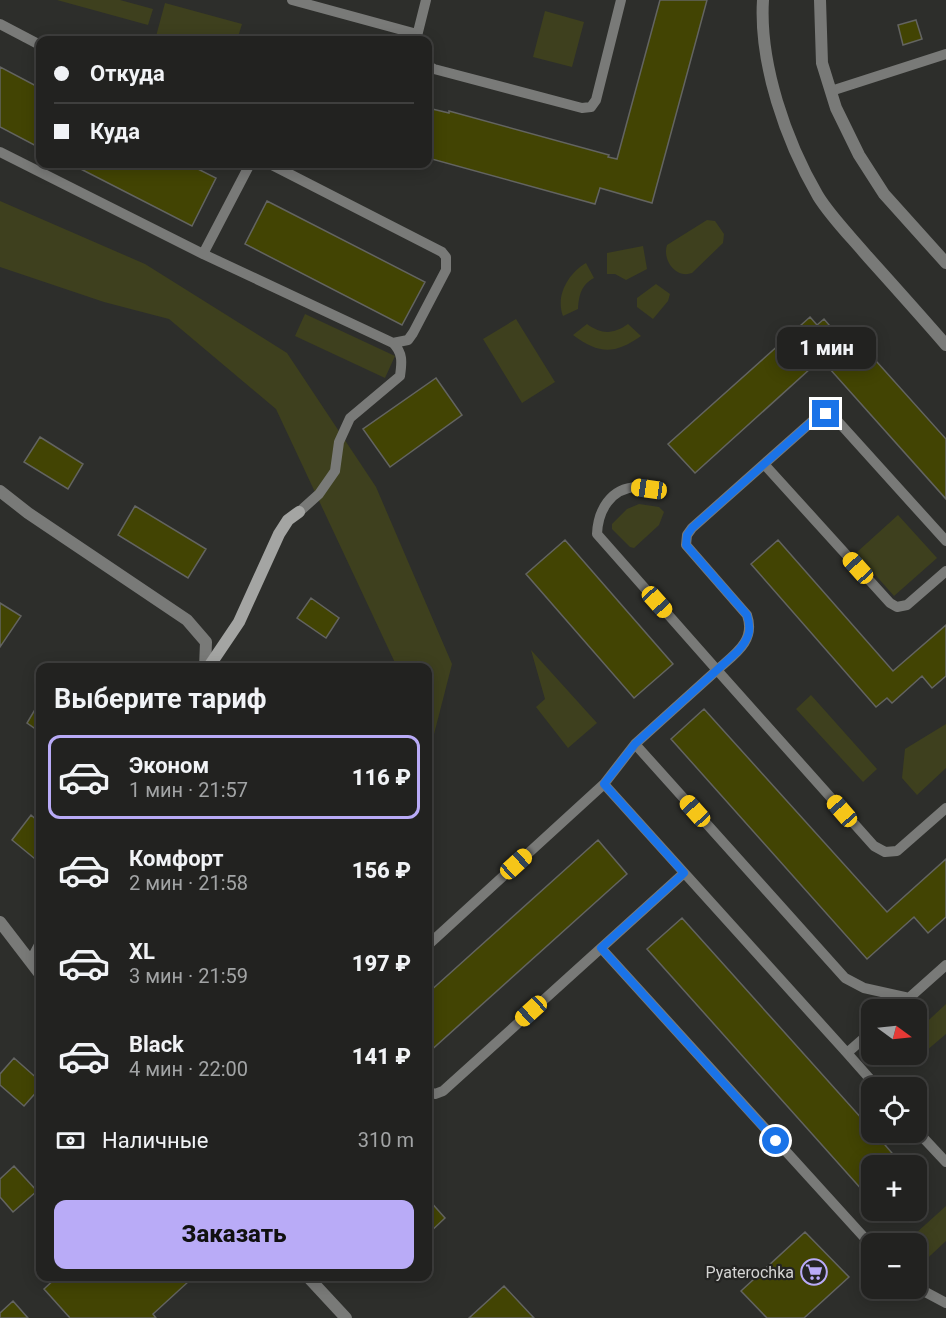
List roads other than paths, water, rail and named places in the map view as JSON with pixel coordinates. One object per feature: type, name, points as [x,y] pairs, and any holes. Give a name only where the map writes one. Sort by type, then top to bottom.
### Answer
[{"type":"street","points":[[763,0],[762,18],[767,66],[787,132],[819,196],[853,239],[944,340]]},
{"type":"street","points":[[820,0],[822,63],[836,108],[859,155],[878,184],[946,263]]},
{"type":"street","points":[[0,490],[27,513],[187,620],[206,642],[207,663]]},
{"type":"street","points":[[210,663],[239,622],[279,534],[288,520],[299,512]]},
{"type":"street","points":[[0,922],[36,969]]},
{"type":"street","points":[[31,962],[36,953]]},
{"type":"street","points":[[312,1281],[346,1318]]},
{"type":"lane","points":[[292,0],[413,36]]},
{"type":"lane","points":[[416,36],[426,0]]},
{"type":"lane","points":[[432,68],[582,108],[591,107],[596,100],[621,0]]},
{"type":"lane","points":[[0,24],[36,43]]},
{"type":"lane","points":[[831,91],[946,54]]},
{"type":"lane","points":[[0,152],[203,254],[393,343],[399,349],[402,360],[400,375],[350,418],[339,442],[335,471],[319,494],[299,512]]},
{"type":"lane","points":[[203,254],[248,168]]},
{"type":"lane","points":[[278,168],[442,252],[446,257],[446,270],[413,333],[408,340],[393,343]]},
{"type":"lane","points":[[432,941],[604,784],[635,744],[747,640],[750,626],[747,615],[686,545],[687,535],[692,528],[817,417],[826,414],[834,417],[946,541]]},
{"type":"lane","points":[[764,464],[890,603],[897,607],[907,605],[946,571]]},
{"type":"lane","points":[[661,491],[636,487],[621,490],[609,501],[598,517],[597,534],[874,846],[885,852],[897,851],[946,808]]},
{"type":"lane","points":[[635,744],[845,978],[864,988],[909,998],[946,965]]},
{"type":"lane","points":[[604,784],[868,1077]]},
{"type":"lane","points":[[432,1093],[443,1091],[684,873]]},
{"type":"lane","points":[[601,948],[861,1234]]},
{"type":"lane","points":[[847,1053],[861,1041]]},
{"type":"lane","points":[[927,1142],[946,1162]]},
{"type":"lane","points":[[927,1293],[946,1303]]},
{"type":"place","name":"Pyaterochka","points":[[814,1272]]}]
